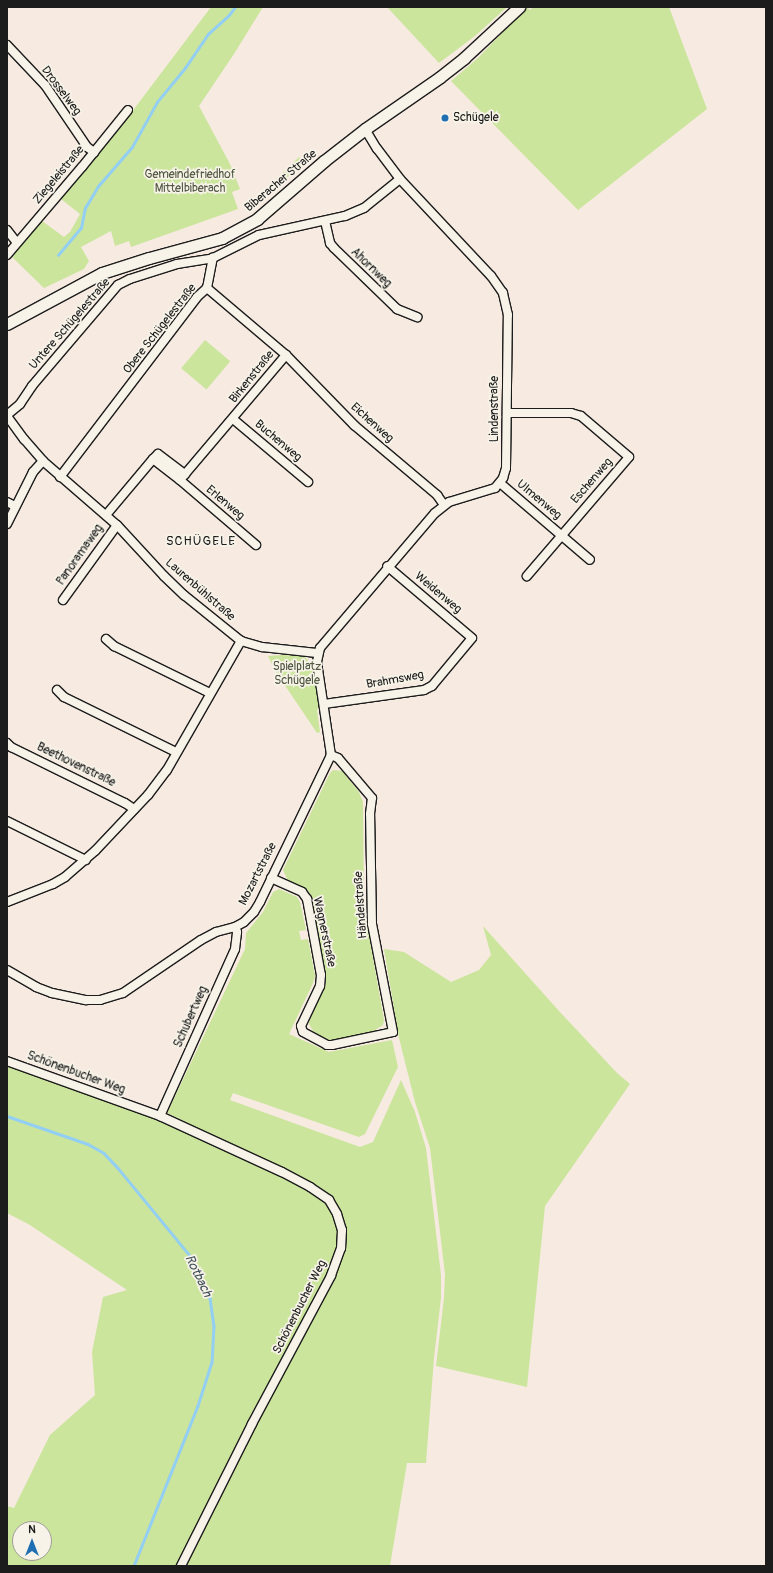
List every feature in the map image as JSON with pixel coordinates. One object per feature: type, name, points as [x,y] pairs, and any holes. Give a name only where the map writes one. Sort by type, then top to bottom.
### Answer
[{"type":"street","name":"Biberacher Straße","points":[[7,324],[102,273],[222,238],[247,225],[267,212],[324,161],[365,129],[440,77],[482,42],[519,7]]},
{"type":"street","name":"Drosselweg","points":[[7,45],[45,85],[87,147],[94,152]]},
{"type":"street","name":"Ziegeleistraße","points":[[7,255],[128,110]]},
{"type":"street","name":"Lindenstraße","points":[[365,129],[377,149],[400,179],[491,276],[503,293],[508,315],[507,413],[506,468],[500,483]]},
{"type":"street","points":[[212,258],[259,235],[346,216],[364,208],[400,179]]},
{"type":"street","name":"Ahornweg","points":[[325,221],[330,243],[334,248],[397,309],[417,317]]},
{"type":"street","points":[[7,230],[17,243]]},
{"type":"street","name":"Obere Schügelestraße","points":[[60,477],[198,297],[207,288],[212,258]]},
{"type":"street","name":"Untere Schügelestraße","points":[[7,416],[20,404],[37,381],[118,285],[130,279],[177,264],[212,258]]},
{"type":"street","name":"Birkenstraße","points":[[182,477],[286,355],[207,288]]},
{"type":"street","name":"Eichenweg","points":[[286,355],[354,425],[437,495],[444,505]]},
{"type":"street","name":"Eschenweg","points":[[507,413],[571,413],[581,416],[629,457],[562,535]]},
{"type":"street","name":"Laurenbühlstraße","points":[[7,416],[42,461],[117,525],[164,576],[241,641],[262,647],[317,653]]},
{"type":"street","name":"Buchenweg","points":[[233,419],[308,482]]},
{"type":"street","points":[[106,515],[153,459],[182,477]]},
{"type":"street","points":[[7,524],[33,472],[42,461]]},
{"type":"street","name":"Erlenweg","points":[[182,477],[256,545]]},
{"type":"street","points":[[331,755],[317,662],[317,653],[320,648],[387,566],[444,505],[454,500],[490,490],[500,483]]},
{"type":"street","name":"Ulmenweg","points":[[500,483],[590,560]]},
{"type":"street","points":[[7,502],[15,506]]},
{"type":"street","name":"Panoramaweg","points":[[63,600],[117,525]]},
{"type":"street","name":"Ulmenweg","points":[[527,576],[562,535]]},
{"type":"street","name":"Weidenweg","points":[[387,566],[472,638]]},
{"type":"street","name":"Brahmsweg","points":[[324,704],[424,690],[432,686],[472,638]]},
{"type":"street","points":[[106,639],[114,646],[210,693]]},
{"type":"street","points":[[8,900],[53,884],[65,877],[86,860],[134,809],[167,770],[241,641]]},
{"type":"street","points":[[57,690],[64,697],[176,752]]},
{"type":"street","name":"Beethovenstraße","points":[[7,743],[11,747],[118,799],[134,809]]},
{"type":"street","name":"Händelstraße","points":[[331,755],[338,758],[372,798],[370,814],[372,924],[393,1032]]},
{"type":"street","name":"Mozartstraße","points":[[7,970],[36,987],[52,993],[86,1000],[100,1000],[123,993],[201,940],[216,932],[235,927],[244,922],[254,912],[331,755]]},
{"type":"street","points":[[7,821],[86,860]]},
{"type":"street","name":"Wagnerstraße","points":[[271,878],[302,892],[307,899],[321,975],[320,986],[301,1026],[303,1032],[327,1045],[393,1032]]},
{"type":"street","name":"Schubertweg","points":[[160,1116],[235,949],[237,932],[235,927]]},
{"type":"street","name":"Schönenbucher Weg","points":[[7,1061],[184,1126],[282,1172],[310,1187],[329,1200],[337,1214],[342,1230],[341,1248],[331,1276],[252,1424],[181,1566]]},
{"type":"green space","name":"Gemeindefriedhof Mittelbiberach","points":[[211,7],[263,7],[199,106],[230,164],[240,189],[232,192],[238,209],[131,247],[129,241],[115,246],[111,231],[81,247],[89,261],[84,269],[44,288],[12,257],[42,221],[64,237],[70,232],[80,214],[61,199],[131,113]]},
{"type":"green space","points":[[387,7],[507,7],[475,36],[439,63]]},
{"type":"green space","points":[[527,7],[530,10],[533,7],[669,7],[707,109],[578,210],[451,81],[478,58]]},
{"type":"green space","points":[[299,157],[305,162],[252,208],[249,206]]},
{"type":"green space","points":[[205,340],[230,361],[206,390],[181,368]]},
{"type":"green space","name":"Spielplatz Schügele","points":[[268,656],[304,656],[313,666],[319,707],[317,710],[320,732],[317,733],[276,672]]},
{"type":"green space","points":[[333,770],[342,771],[359,792],[363,802],[364,908],[384,1020],[383,1025],[375,1030],[376,1033],[331,1041],[314,1033],[309,1024],[310,1016],[326,984],[326,974],[311,895],[306,890],[288,881],[283,870],[330,773]]},
{"type":"green space","points":[[279,889],[297,897],[300,902],[306,930],[299,931],[301,940],[308,939],[315,976],[289,1034],[329,1052],[392,1040],[398,1067],[365,1134],[359,1137],[233,1093],[230,1100],[360,1147],[373,1142],[401,1080],[415,1112],[426,1148],[441,1275],[441,1298],[434,1358],[426,1463],[407,1463],[390,1566],[7,1566],[7,1506],[14,1508],[50,1435],[95,1395],[92,1352],[103,1297],[127,1290],[30,1225],[7,1213],[7,1065],[162,1120],[309,1189],[326,1203],[334,1215],[338,1229],[338,1248],[327,1275],[247,1422],[211,1501],[218,1503],[256,1426],[334,1278],[345,1250],[332,1199],[251,1154],[167,1113],[245,949],[246,933],[263,912],[273,892]]},
{"type":"green space","points":[[483,926],[559,1011],[617,1073],[630,1084],[545,1206],[527,1387],[436,1366],[444,1298],[445,1274],[430,1148],[415,1102],[399,1038],[384,949],[404,952],[451,982],[479,970],[491,955]]},
{"type":"waterway","points":[[58,255],[81,228],[85,208],[99,185],[132,147],[157,102],[185,68],[208,34],[229,15],[235,7]]},
{"type":"waterway","name":"Rotbach","points":[[7,1116],[88,1144],[104,1153],[191,1257],[210,1298],[214,1326],[212,1362],[198,1406],[134,1566]]},
{"type":"place","name":"Schügele","points":[[445,118]]},
{"type":"district","name":"SCHÜGELE","points":[[201,541]]}]
